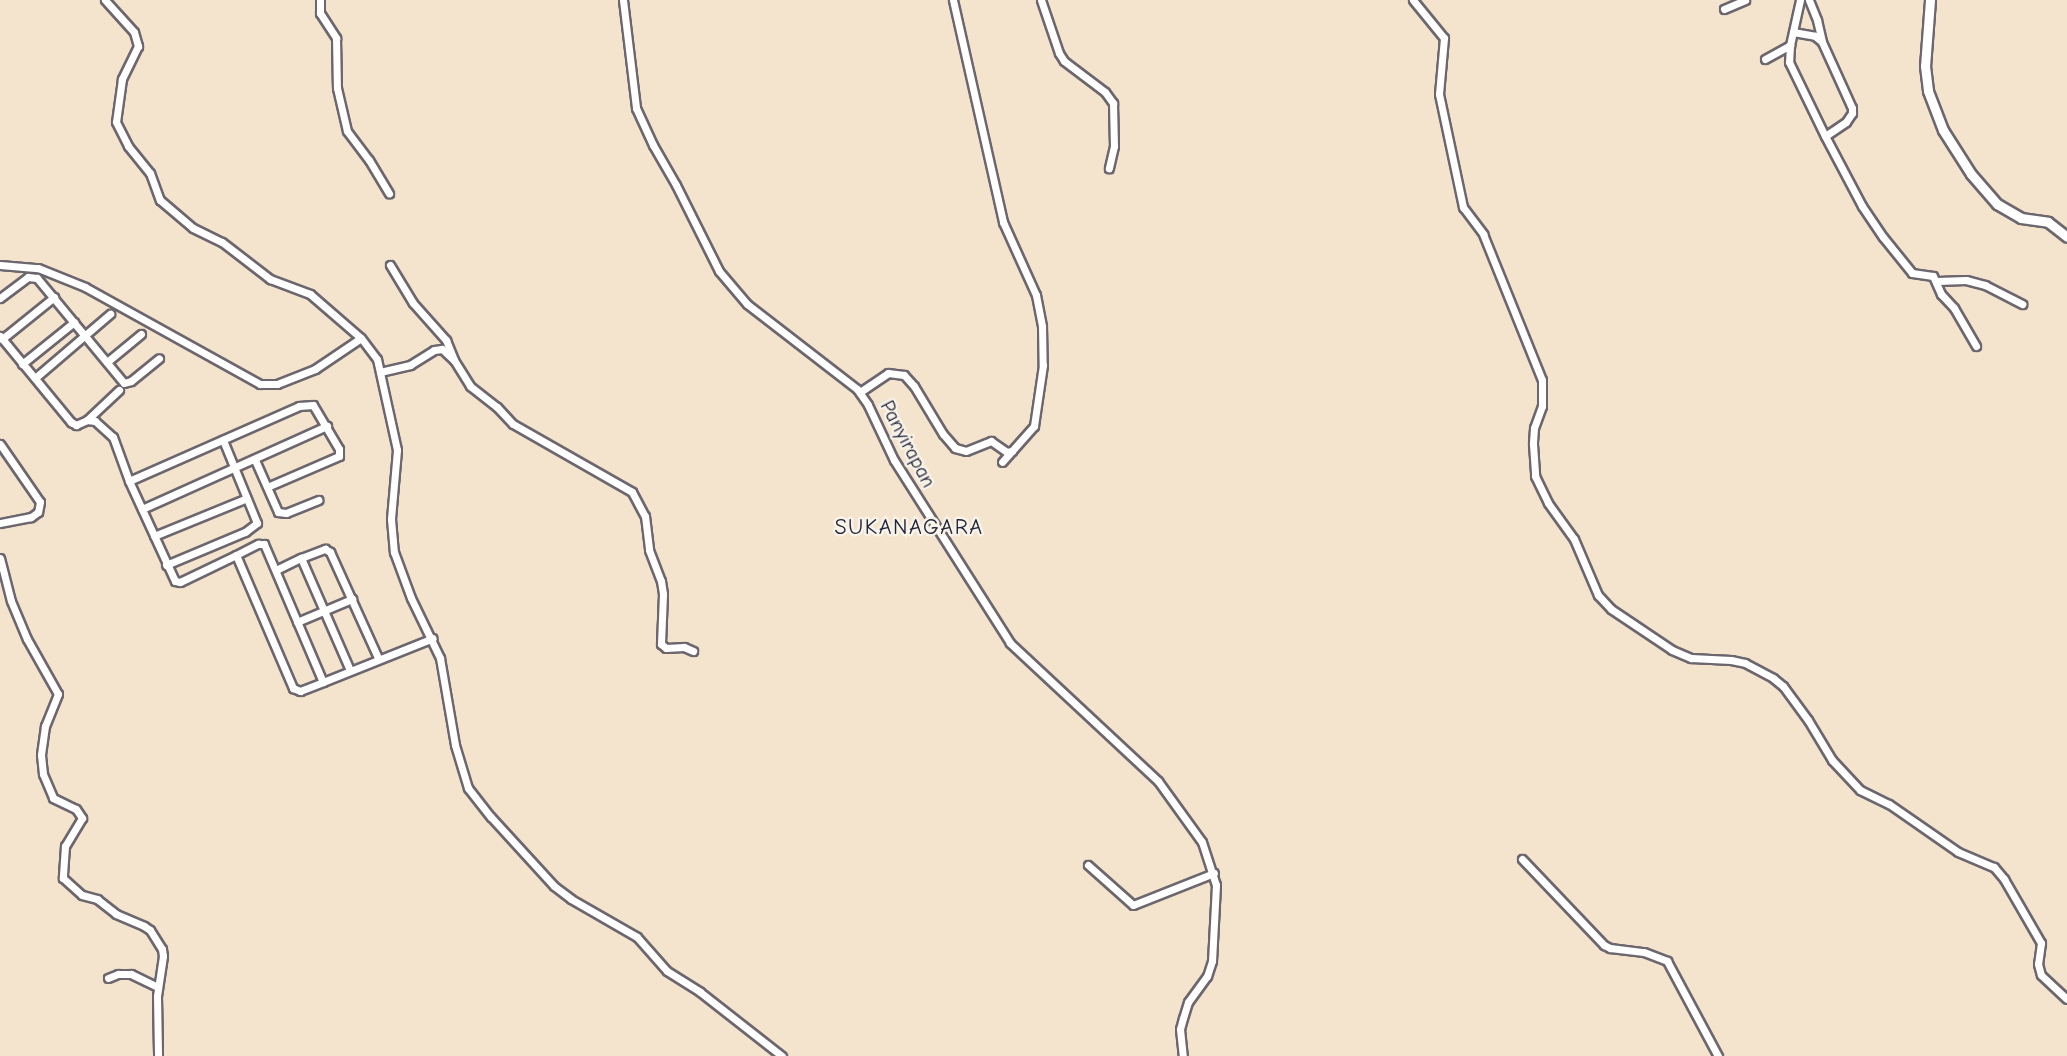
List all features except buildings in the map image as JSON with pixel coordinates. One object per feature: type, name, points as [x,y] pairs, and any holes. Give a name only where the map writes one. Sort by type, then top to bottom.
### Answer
[{"type":"street","points":[[105,0],[134,32],[138,46],[121,85],[116,122],[128,146],[150,173],[160,200],[193,228],[222,242],[270,279],[310,294],[361,338],[374,353],[397,450],[391,519],[394,552],[411,598],[433,638],[445,678],[455,745],[466,781],[478,802],[565,895],[637,937],[667,971],[700,992],[782,1056]]},
{"type":"street","points":[[320,0],[320,14],[336,38],[337,88],[347,131],[369,160],[389,193]]},
{"type":"street","name":"Panyirapan","points":[[623,0],[636,108],[652,145],[684,200],[719,271],[747,304],[860,392],[890,452],[1010,643],[1158,781],[1202,842],[1214,873],[1216,896],[1212,961],[1207,976],[1188,1002],[1183,1018],[1180,1029],[1183,1056]]},
{"type":"street","points":[[953,0],[1003,222],[1036,295],[1042,326],[1043,365],[1034,426],[1002,462]]},
{"type":"street","points":[[1041,0],[1059,53],[1064,61],[1105,92],[1113,103],[1114,146],[1109,168]]},
{"type":"street","points":[[1413,0],[1444,38],[1439,94],[1463,207],[1483,234],[1542,380],[1542,406],[1534,428],[1535,476],[1548,503],[1574,539],[1598,595],[1611,609],[1672,650],[1690,658],[1745,663],[1773,678],[1783,686],[1808,720],[1832,760],[1860,790],[1889,804],[1958,852],[1994,867],[2004,879],[2041,943],[2038,964],[2041,975],[2067,999]]},
{"type":"street","points":[[1724,9],[1745,0]]},
{"type":"street","points":[[1800,0],[1790,45],[1789,62],[1825,136],[1862,206],[1883,237],[1912,273],[1930,274],[1936,281],[1941,294],[1954,308],[1976,346]]},
{"type":"street","points":[[1809,0],[1822,42],[1852,108],[1852,113],[1846,122],[1825,136]]},
{"type":"street","points":[[1930,0],[1925,66],[1928,91],[1943,130],[1971,174],[1997,204],[2021,218],[2048,222],[2067,237]]},
{"type":"street","points":[[1794,32],[1815,36],[1822,42]]},
{"type":"street","points":[[1765,59],[1790,45]]},
{"type":"street","points":[[390,265],[413,303],[446,340],[464,379],[513,424],[627,489],[637,497],[645,516],[649,550],[663,594],[661,644],[666,648],[684,647],[693,651]]},
{"type":"street","points":[[0,266],[38,268],[85,287],[260,384],[277,384],[315,369],[361,338]]},
{"type":"street","points":[[0,298],[32,276],[40,280],[126,383],[159,358]]},
{"type":"street","points":[[1936,281],[1954,279],[1976,282],[2022,304]]},
{"type":"street","points":[[54,297],[1,337],[73,424],[87,420],[119,390]]},
{"type":"street","points":[[35,378],[110,315]]},
{"type":"street","points":[[22,364],[74,322]]},
{"type":"street","points":[[107,362],[141,334]]},
{"type":"street","points":[[380,372],[410,365],[438,349],[454,360]]},
{"type":"street","points":[[860,392],[888,373],[904,375],[914,386],[943,434],[955,447],[966,451],[991,441],[1002,449],[1012,451]]},
{"type":"street","points":[[129,480],[308,404],[315,407],[339,449],[339,456],[267,487]]},
{"type":"street","points":[[87,420],[101,424],[113,437],[165,565],[177,583],[258,544],[264,544],[323,682]]},
{"type":"street","points":[[142,509],[327,426]]},
{"type":"street","points":[[165,565],[250,530],[256,523],[248,498],[223,440]]},
{"type":"street","points":[[0,444],[40,502],[38,512],[31,517],[0,523]]},
{"type":"street","points":[[255,460],[276,508],[281,513],[318,500]]},
{"type":"street","points":[[154,536],[248,498]]},
{"type":"street","points":[[276,570],[302,558],[328,550],[378,658]]},
{"type":"street","points":[[236,555],[293,688],[300,691],[433,638]]},
{"type":"street","points":[[0,558],[11,601],[27,639],[58,694],[45,726],[41,755],[43,774],[53,798],[76,809],[82,818],[65,846],[63,878],[82,895],[97,899],[116,914],[150,930],[163,956],[158,987],[158,1056]]},
{"type":"street","points":[[302,558],[350,670]]},
{"type":"street","points":[[297,622],[352,599]]},
{"type":"street","points":[[1522,859],[1604,945],[1610,948],[1644,952],[1667,961],[1718,1056]]},
{"type":"street","points":[[1088,865],[1133,905],[1214,873]]},
{"type":"street","points":[[108,978],[118,974],[131,974],[158,987]]},
{"type":"district","name":"SUKANAGARA","points":[[909,528]]}]
